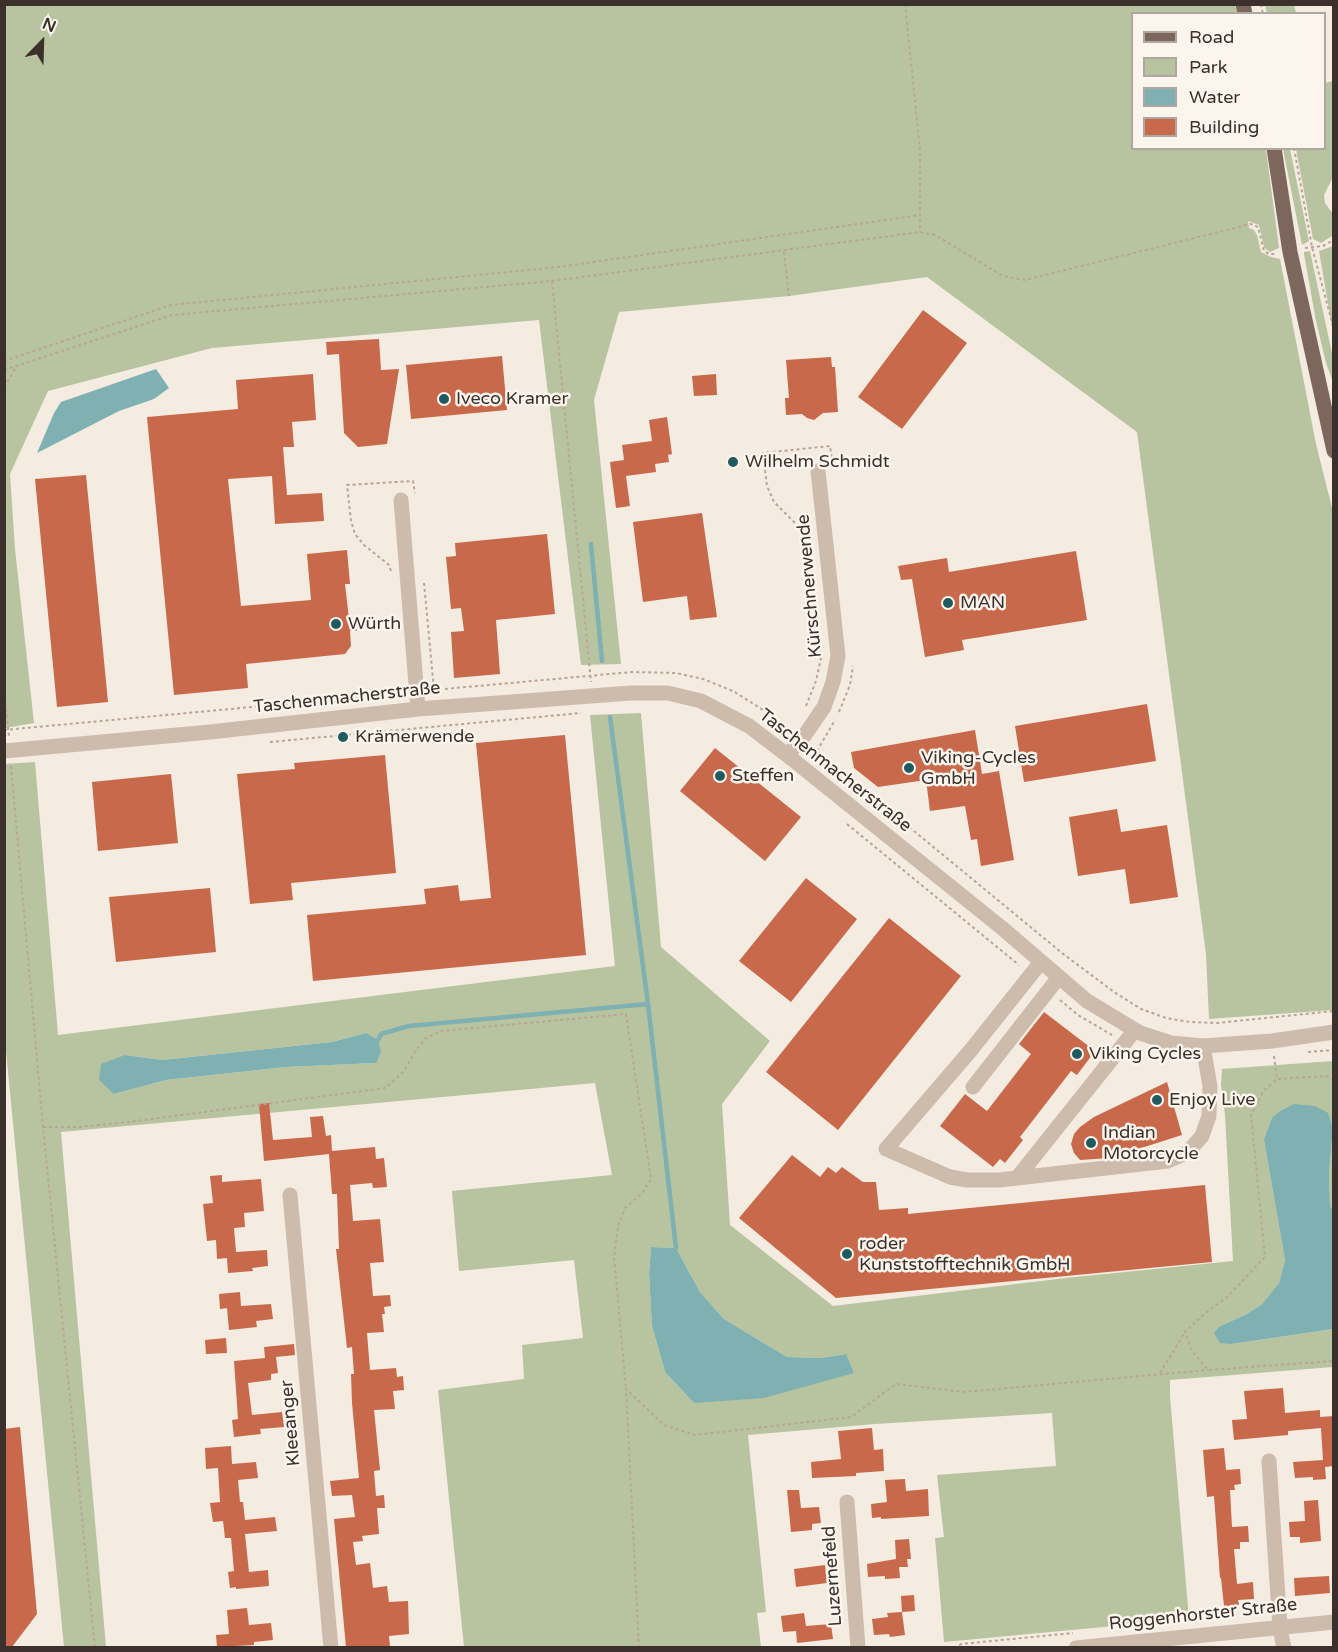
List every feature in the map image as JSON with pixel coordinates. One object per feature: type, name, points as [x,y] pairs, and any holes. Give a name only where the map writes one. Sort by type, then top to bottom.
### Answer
[{"type":"main road","points":[[1274,150],[1290,252],[1334,451]]},
{"type":"street","name":"Kürschnerwende","points":[[787,755],[802,739],[824,707],[833,682],[838,656],[818,471]]},
{"type":"street","points":[[401,500],[418,709]]},
{"type":"street","name":"Taschenmacherstraße","points":[[7,750],[210,732],[418,709],[631,693],[668,693],[701,701],[749,726],[1087,1001],[1135,1030],[1171,1043],[1203,1046],[1272,1041],[1334,1032]]},
{"type":"street","points":[[1041,962],[971,1050],[886,1149],[950,1177],[966,1180],[1017,1178],[1168,1161],[1188,1152],[1202,1136],[1209,1116],[1210,1086],[1203,1046]]},
{"type":"street","points":[[973,1087],[1059,977]]},
{"type":"street","points":[[1017,1178],[1135,1030]]},
{"type":"street","points":[[971,1050],[989,1066]]},
{"type":"street","name":"Kleeanger","points":[[290,1194],[331,1647]]},
{"type":"street","points":[[1269,1461],[1280,1628],[1284,1647]]},
{"type":"street","name":"Luzernefeld","points":[[848,1502],[858,1647]]},
{"type":"street","name":"Roggenhorster Straße","points":[[1076,1647],[1334,1622]]},
{"type":"path","points":[[905,4],[920,150],[920,232]]},
{"type":"path","points":[[1294,150],[1312,247],[1334,330]]},
{"type":"path","points":[[4,361],[171,305],[559,267],[920,215]]},
{"type":"path","points":[[4,370],[172,315],[552,281],[920,232],[935,235],[1003,276],[1025,280],[1251,224],[1258,227],[1261,246],[1269,254],[1323,246],[1334,240]]},
{"type":"path","points":[[784,250],[789,297]]},
{"type":"path","points":[[552,281],[592,696]]},
{"type":"path","points":[[4,387],[17,366]]},
{"type":"path","points":[[6,730],[632,672],[676,673],[703,679],[733,691],[768,713],[1062,953],[1141,1009],[1166,1018],[1217,1023],[1334,1011]]},
{"type":"path","points":[[4,691],[7,750],[11,766],[43,1127],[95,1647]]},
{"type":"path","points":[[267,742],[588,712]]},
{"type":"path","points":[[4,766],[11,766]]},
{"type":"path","points":[[839,818],[1031,975]]},
{"type":"path","points":[[1048,990],[1078,1015],[1125,1042]]},
{"type":"path","points":[[43,1127],[78,1127],[129,1122],[385,1088],[404,1071],[425,1039],[440,1031],[626,1014],[651,1179],[643,1192],[625,1208],[618,1226],[614,1257],[626,1389],[639,1647]]},
{"type":"path","points":[[1272,1041],[1277,1078]]},
{"type":"path","points":[[1298,1053],[1334,1050]]},
{"type":"path","points":[[1160,1374],[1185,1332],[1227,1297],[1265,1257],[1251,1115],[1263,1092],[1277,1078],[1326,1076],[1334,1080]]},
{"type":"path","points":[[1185,1332],[1192,1351],[1208,1370]]},
{"type":"path","points":[[626,1389],[664,1425],[695,1435],[851,1417],[896,1383],[964,1392],[1334,1361]]},
{"type":"green space","points":[[4,5],[1235,5],[1237,12],[1131,12],[1131,150],[1266,150],[1279,248],[1270,252],[1264,247],[1259,225],[1248,221],[1249,228],[1257,235],[1261,252],[1280,259],[1316,444],[1333,512],[1333,1010],[1209,1019],[1206,954],[1137,432],[927,277],[789,296],[619,312],[594,400],[621,664],[581,665],[539,320],[212,348],[48,391],[10,474],[15,549],[34,723],[5,728]]},
{"type":"green space","points":[[1265,5],[1294,5],[1296,12],[1267,12]]},
{"type":"green space","points":[[1332,81],[1334,91],[1333,177],[1324,195],[1325,203],[1333,214],[1333,231],[1332,236],[1321,243],[1313,239],[1296,150],[1326,150],[1326,83]]},
{"type":"green space","points":[[1283,150],[1290,150],[1309,241],[1302,245]]},
{"type":"green space","points":[[1333,246],[1333,333],[1319,251]]},
{"type":"green space","points":[[1310,251],[1333,358],[1333,382],[1316,321],[1304,254]]},
{"type":"green space","points":[[641,713],[661,947],[770,1041],[722,1104],[730,1225],[833,1306],[1233,1261],[1225,1115],[1221,1085],[1222,1069],[1333,1061],[1333,1128],[1264,1140],[1285,1260],[1279,1283],[1262,1304],[1247,1314],[1220,1326],[1232,1344],[1333,1329],[1333,1367],[1170,1380],[1189,1619],[944,1642],[935,1538],[944,1537],[937,1475],[1056,1466],[1052,1413],[875,1424],[748,1435],[766,1612],[757,1613],[761,1647],[464,1647],[438,1390],[524,1379],[522,1345],[583,1338],[574,1260],[459,1271],[452,1191],[612,1175],[595,1083],[61,1132],[106,1647],[64,1647],[5,1041],[4,764],[35,762],[58,1035],[615,966],[590,715]],"holes":[[[366,1033],[375,1063],[286,1067],[166,1080],[114,1094],[125,1055],[162,1060],[332,1042]],[[651,1247],[676,1248],[700,1292],[724,1319],[787,1357],[820,1358],[845,1354],[694,1403],[665,1372],[652,1326],[649,1274]]]},
{"type":"green space","points":[[1333,1128],[1333,1213],[1330,1206],[1329,1174]]},
{"type":"water","points":[[156,369],[169,388],[154,399],[119,411],[37,453],[61,402]]},
{"type":"water","points":[[366,1033],[378,1040],[381,1052],[376,1063],[286,1067],[166,1080],[114,1094],[99,1080],[101,1064],[125,1055],[162,1060],[332,1042]]},
{"type":"water","points":[[1294,1104],[1315,1106],[1328,1113],[1333,1128],[1329,1174],[1330,1206],[1334,1213],[1333,1329],[1232,1344],[1220,1343],[1214,1333],[1220,1326],[1247,1314],[1262,1304],[1279,1283],[1285,1260],[1264,1140],[1272,1118]]},
{"type":"water","points":[[651,1247],[676,1248],[700,1292],[724,1319],[787,1357],[820,1358],[846,1354],[854,1373],[764,1398],[694,1403],[665,1372],[652,1326],[649,1274]]},
{"type":"building","points":[[923,310],[967,343],[902,429],[858,397]]},
{"type":"building","points":[[379,339],[381,370],[399,369],[387,444],[358,447],[344,433],[339,354],[327,355],[326,342]]},
{"type":"building","points":[[502,356],[507,410],[411,419],[406,365]]},
{"type":"building","points":[[831,357],[832,367],[835,367],[838,412],[823,413],[814,420],[802,414],[786,415],[785,398],[789,398],[786,360]]},
{"type":"building","points":[[313,374],[316,420],[292,422],[294,447],[283,447],[287,495],[322,493],[324,521],[275,524],[272,476],[228,479],[241,606],[311,600],[307,554],[347,550],[350,584],[345,584],[349,619],[356,618],[357,631],[350,631],[351,646],[345,654],[246,664],[248,688],[174,695],[147,417],[238,409],[236,380]]},
{"type":"building","points":[[716,374],[717,395],[694,396],[692,376]]},
{"type":"building","points":[[667,417],[672,454],[668,455],[669,462],[655,464],[656,472],[626,476],[630,506],[616,508],[610,462],[624,460],[622,445],[652,441],[649,420]]},
{"type":"building","points":[[86,475],[108,702],[57,707],[35,479]]},
{"type":"building","points":[[702,513],[717,617],[690,620],[687,596],[643,602],[633,522]]},
{"type":"building","points":[[547,534],[555,614],[496,620],[500,674],[454,678],[451,632],[464,631],[461,608],[451,609],[446,557],[456,556],[455,543]]},
{"type":"building","points":[[1076,551],[1087,620],[962,640],[964,650],[925,657],[912,579],[901,580],[898,566],[947,558],[949,572]]},
{"type":"building","points":[[1147,704],[1156,761],[1024,782],[1015,726]]},
{"type":"building","points":[[975,730],[982,774],[999,771],[1014,860],[981,866],[977,839],[971,840],[965,806],[930,811],[926,780],[878,787],[854,768],[851,752]]},
{"type":"building","points":[[565,735],[586,955],[313,981],[307,915],[426,904],[424,889],[458,885],[460,901],[491,898],[476,743]]},
{"type":"building","points":[[715,748],[801,817],[765,861],[680,791]]},
{"type":"building","points":[[385,755],[396,873],[291,883],[293,900],[250,904],[237,774],[295,769],[294,763]]},
{"type":"building","points":[[171,774],[178,843],[98,851],[92,782]]},
{"type":"building","points":[[1117,809],[1121,832],[1167,825],[1178,897],[1130,904],[1125,869],[1078,876],[1069,817]]},
{"type":"building","points":[[806,878],[857,919],[791,1002],[739,961]]},
{"type":"building","points":[[210,888],[216,952],[116,962],[109,897]]},
{"type":"building","points":[[889,918],[961,976],[838,1130],[766,1072]]},
{"type":"building","points":[[1044,1012],[1095,1051],[1077,1075],[1071,1071],[1020,1137],[1023,1140],[1005,1163],[1000,1159],[993,1167],[940,1126],[965,1094],[987,1111],[1031,1054],[1019,1044]]},
{"type":"building","points":[[1167,1082],[1182,1135],[1110,1158],[1080,1160],[1074,1153],[1071,1144],[1074,1134],[1080,1127],[1094,1117]]},
{"type":"building","points":[[269,1103],[273,1140],[312,1137],[310,1117],[323,1116],[326,1136],[331,1135],[332,1151],[375,1147],[376,1159],[384,1158],[387,1187],[373,1188],[372,1183],[350,1185],[353,1221],[380,1219],[384,1262],[370,1263],[373,1296],[390,1295],[391,1306],[384,1307],[385,1314],[382,1314],[384,1332],[367,1333],[370,1370],[396,1368],[397,1377],[403,1376],[404,1390],[393,1391],[395,1409],[374,1410],[380,1470],[374,1471],[376,1496],[384,1495],[385,1508],[377,1508],[379,1534],[362,1536],[363,1541],[353,1542],[356,1565],[370,1563],[373,1588],[387,1586],[389,1602],[408,1601],[409,1634],[389,1636],[390,1647],[346,1647],[334,1519],[355,1517],[352,1495],[332,1496],[330,1481],[359,1478],[352,1403],[351,1374],[354,1374],[352,1347],[347,1348],[336,1249],[339,1249],[337,1194],[332,1194],[329,1154],[264,1161],[259,1104]]},
{"type":"building","points":[[792,1155],[820,1177],[828,1167],[836,1173],[842,1167],[863,1182],[876,1182],[879,1210],[908,1208],[908,1214],[1205,1185],[1212,1262],[836,1298],[739,1218]]},
{"type":"building","points":[[222,1175],[222,1182],[261,1179],[264,1211],[244,1213],[245,1227],[234,1228],[236,1252],[267,1250],[268,1266],[252,1268],[253,1271],[228,1273],[227,1258],[217,1259],[216,1240],[207,1241],[203,1204],[213,1203],[210,1176]]},
{"type":"building","points":[[240,1292],[241,1306],[271,1304],[273,1319],[256,1321],[257,1327],[229,1330],[227,1308],[220,1309],[219,1294]]},
{"type":"building","points":[[226,1338],[227,1353],[206,1354],[205,1340]]},
{"type":"building","points":[[294,1344],[295,1355],[276,1357],[278,1373],[271,1374],[271,1380],[248,1383],[252,1415],[282,1412],[284,1427],[260,1429],[261,1434],[234,1437],[232,1420],[238,1419],[234,1361],[265,1358],[264,1347]]},
{"type":"building","points":[[1283,1388],[1285,1413],[1320,1410],[1320,1417],[1334,1416],[1334,1466],[1325,1467],[1326,1479],[1295,1478],[1293,1462],[1323,1460],[1321,1428],[1288,1431],[1288,1435],[1234,1440],[1232,1420],[1247,1419],[1244,1391]]},
{"type":"building","points":[[20,1427],[37,1614],[12,1647],[4,1647],[4,1429]]},
{"type":"building","points":[[872,1428],[874,1450],[883,1449],[884,1471],[856,1473],[856,1476],[812,1478],[811,1462],[841,1459],[838,1431]]},
{"type":"building","points":[[231,1446],[232,1464],[256,1462],[258,1478],[238,1480],[240,1502],[243,1502],[245,1520],[275,1517],[277,1531],[245,1534],[249,1572],[268,1570],[269,1586],[230,1588],[228,1572],[234,1571],[231,1538],[225,1538],[223,1521],[213,1522],[210,1503],[220,1502],[218,1468],[206,1469],[205,1448]]},
{"type":"building","points":[[1224,1448],[1226,1470],[1240,1469],[1241,1484],[1234,1485],[1235,1490],[1230,1490],[1232,1527],[1248,1526],[1249,1542],[1240,1542],[1240,1549],[1234,1549],[1237,1584],[1253,1582],[1254,1599],[1238,1600],[1239,1605],[1224,1606],[1214,1496],[1207,1497],[1203,1450]]},
{"type":"building","points":[[905,1479],[906,1491],[928,1489],[929,1516],[872,1518],[871,1504],[887,1502],[885,1480]]},
{"type":"building","points":[[787,1490],[799,1490],[801,1508],[819,1507],[821,1523],[812,1524],[812,1530],[791,1532]]},
{"type":"building","points":[[1318,1500],[1321,1541],[1300,1543],[1300,1537],[1290,1537],[1289,1522],[1305,1521],[1304,1501]]},
{"type":"building","points":[[909,1539],[911,1559],[907,1559],[908,1567],[899,1567],[900,1578],[868,1577],[867,1564],[896,1559],[895,1540]]},
{"type":"building","points":[[825,1565],[827,1583],[796,1587],[794,1569]]},
{"type":"building","points":[[1329,1576],[1330,1593],[1295,1596],[1294,1578]]},
{"type":"building","points":[[914,1595],[915,1611],[902,1612],[901,1596]]},
{"type":"building","points":[[247,1608],[249,1625],[271,1623],[273,1640],[254,1642],[254,1645],[217,1647],[216,1635],[229,1634],[227,1610]]},
{"type":"building","points":[[902,1612],[905,1635],[890,1637],[889,1634],[874,1635],[872,1619],[888,1617],[887,1613]]},
{"type":"building","points":[[804,1613],[806,1626],[831,1624],[833,1639],[797,1643],[796,1631],[783,1632],[781,1616]]},
{"type":"waterway","points":[[591,544],[602,661]]},
{"type":"waterway","points":[[610,717],[648,1004],[676,1248]]},
{"type":"waterway","points":[[378,1040],[381,1034],[409,1026],[648,1004]]},
{"type":"place","name":"Iveco Kramer","points":[[444,399]]},
{"type":"place","name":"Wilhelm Schmidt","points":[[733,462]]},
{"type":"place","name":"MAN","points":[[948,603]]},
{"type":"place","name":"Würth","points":[[336,624]]},
{"type":"place","name":"Krämerwende","points":[[343,737]]},
{"type":"place","name":"Viking-Cycles GmbH","points":[[909,768]]},
{"type":"place","name":"Steffen","points":[[720,776]]},
{"type":"place","name":"Viking Cycles","points":[[1077,1054]]},
{"type":"place","name":"Enjoy Live","points":[[1157,1100]]},
{"type":"place","name":"Indian Motorcycle","points":[[1091,1143]]},
{"type":"place","name":"roder Kunststofftechnik GmbH","points":[[847,1254]]}]
